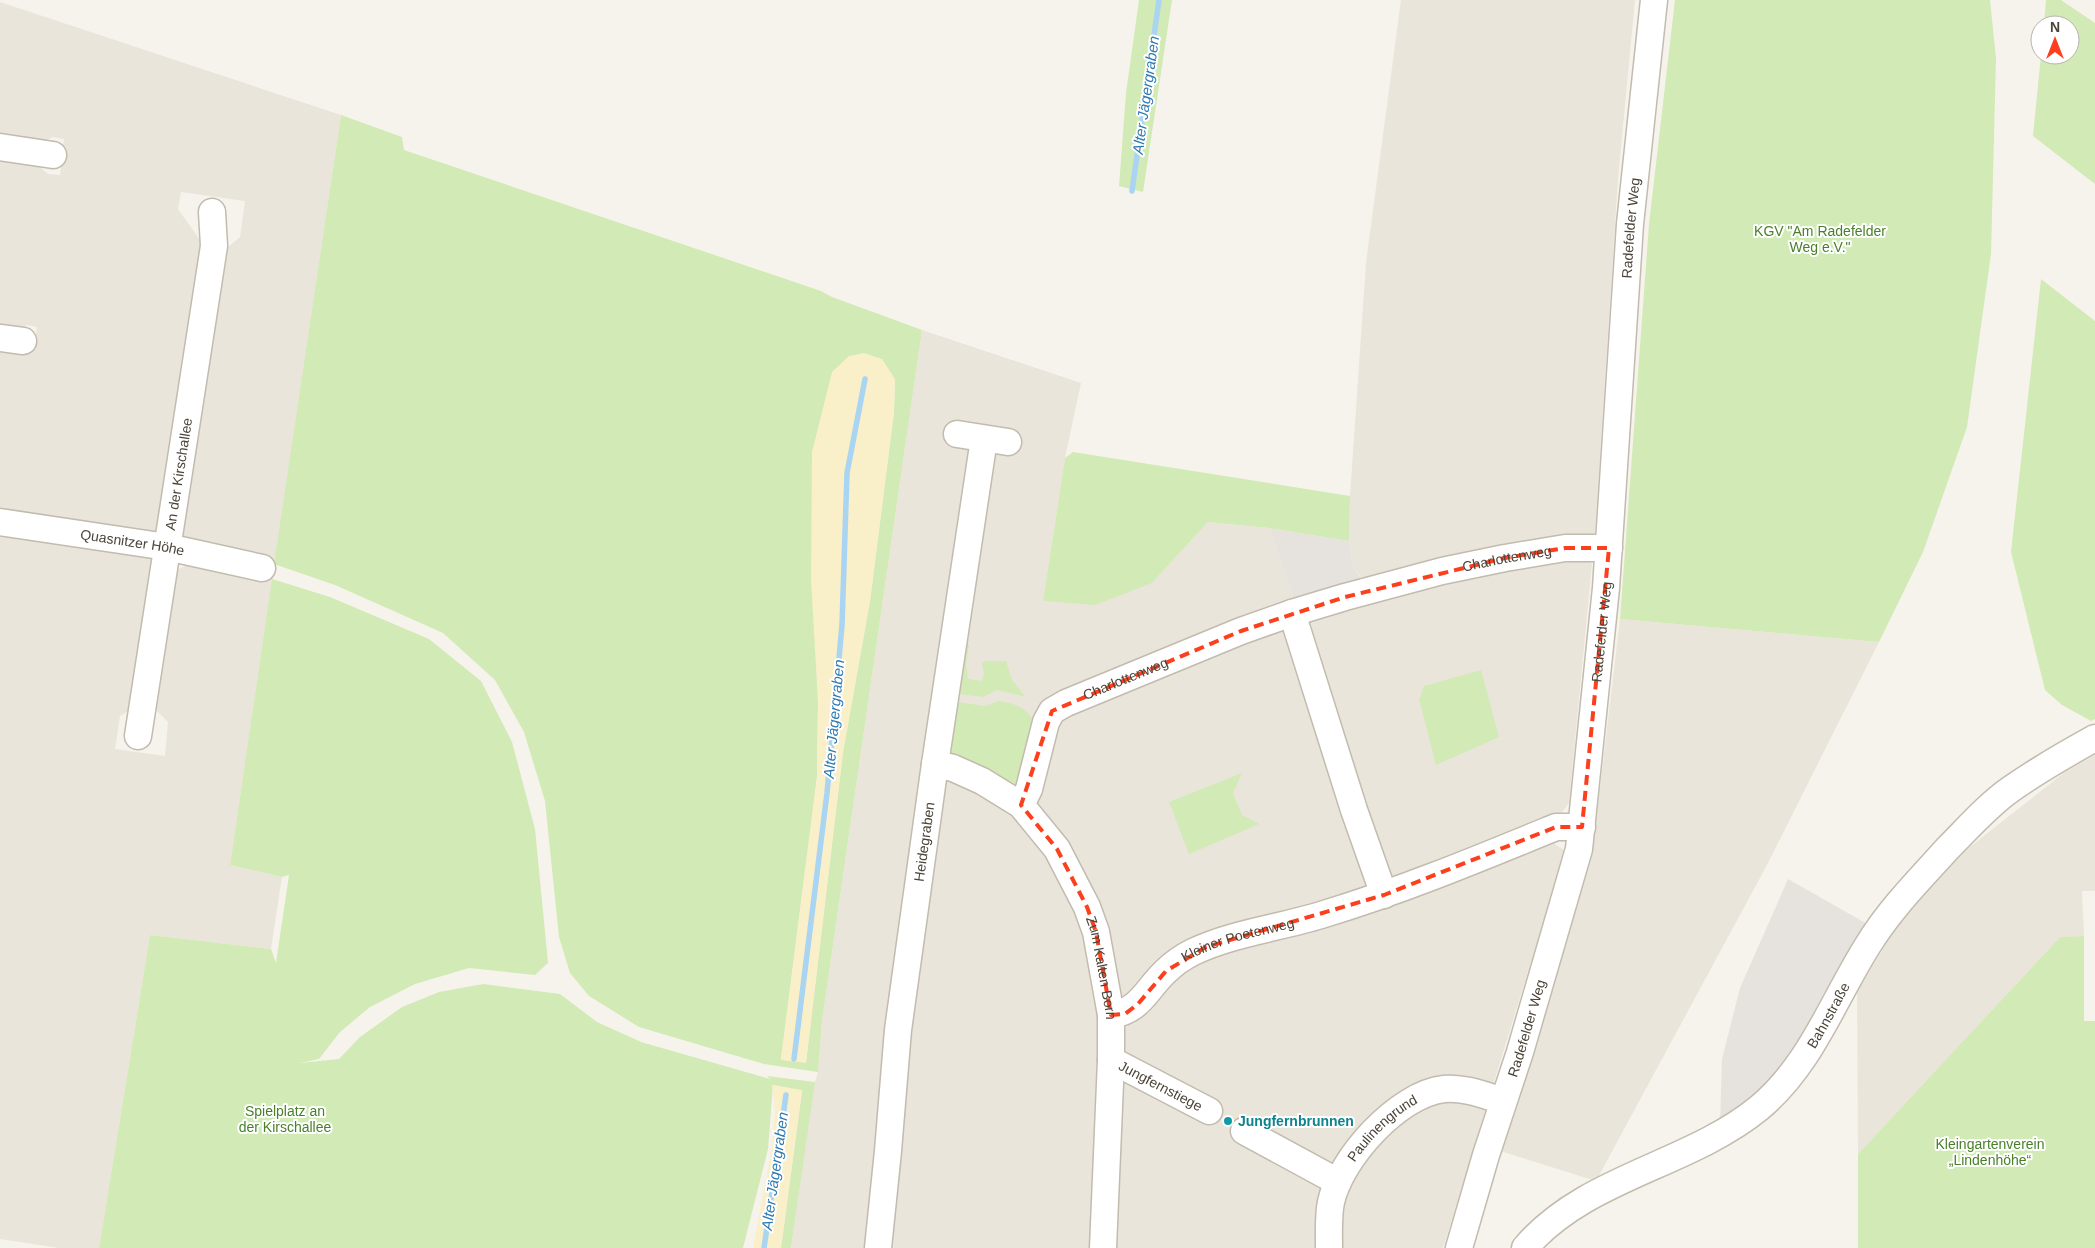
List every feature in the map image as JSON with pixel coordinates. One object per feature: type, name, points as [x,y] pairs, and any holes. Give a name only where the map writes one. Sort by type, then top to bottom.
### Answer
[{"type":"street","name":"Radefelder Weg","points":[[1458,1248],[1503,1100],[1520,1052],[1579,849],[1609,548],[1630,224],[1654,0]]},
{"type":"street","points":[[0,147],[53,155]]},
{"type":"street","name":"An der Kirschallee","points":[[138,736],[214,246],[212,212]]},
{"type":"street","name":"Heidegraben","points":[[878,1248],[893,1103],[898,1030],[935,764],[996,441],[957,434]]},
{"type":"street","name":"Quasnitzer Höhe","points":[[0,522],[167,547],[262,568]]},
{"type":"street","name":"Charlottenweg","points":[[1022,805],[1029,789],[1046,722],[1052,712],[1066,703],[1241,631],[1292,613],[1442,571],[1505,558],[1565,548],[1609,548]]},
{"type":"street","points":[[1292,613],[1354,810],[1384,895]]},
{"type":"street","name":"Bahnstraße","points":[[1525,1248],[1554,1218],[1717,1136],[1760,1107],[1784,1083],[1809,1050],[1868,944],[1911,888],[1975,820],[2010,790],[2057,759],[2095,738]]},
{"type":"street","name":"Zum Kalten Born","points":[[935,764],[954,768],[1022,805],[1057,849],[1087,907],[1096,932],[1111,1016],[1111,1060],[1103,1248]]},
{"type":"street","name":"Kleiner Poetenweg","points":[[1111,1016],[1125,1014],[1138,1004],[1166,971],[1180,960],[1199,950],[1233,938],[1320,916],[1384,895],[1556,827],[1582,827]]},
{"type":"street","name":"Jungfernstiege","points":[[1111,1060],[1209,1111]]},
{"type":"street","name":"Paulinengrund","points":[[1329,1248],[1330,1203],[1338,1182],[1368,1138],[1390,1115],[1418,1098],[1443,1089],[1456,1089],[1503,1100]]},
{"type":"street","points":[[1244,1131],[1338,1182]]},
{"type":"highlighted area","points":[[1565,548],[1609,548],[1582,827],[1556,827],[1384,895],[1206,947],[1166,971],[1138,1004],[1125,1014],[1111,1015],[1096,932],[1087,907],[1057,849],[1021,805],[1052,711],[1241,631],[1345,597],[1505,558]]},
{"type":"shaded area","points":[[1401,0],[1635,0],[1618,179],[1595,533],[1580,538],[1584,557],[1592,564],[1569,803],[1560,815],[1552,842],[1565,851],[1443,1248],[791,1248],[814,1085],[818,1072],[822,1021],[922,330],[1081,383],[1065,458],[1043,601],[1068,602],[1152,583],[1208,522],[1269,528],[1295,601],[1363,579],[1353,568],[1349,541],[1350,496],[1366,263]]},
{"type":"shaded area","points":[[0,2],[341,115],[230,865],[282,877],[271,949],[150,935],[99,1248],[59,1248],[0,1239],[0,534],[149,555],[157,562],[133,708],[120,716],[115,749],[165,756],[168,722],[155,709],[177,570],[189,564],[263,581],[269,563],[187,543],[183,535],[228,247],[240,237],[245,201],[181,192],[178,209],[205,247],[163,525],[152,534],[0,513],[0,346],[33,351],[37,327],[27,325],[11,334],[0,333],[0,155],[30,159],[48,174],[60,175],[64,139],[53,137],[33,146],[0,141]]},
{"type":"shaded area","points":[[1269,528],[1349,541],[1353,568],[1363,580],[1295,601]]},
{"type":"shaded area","points":[[1620,619],[1879,642],[1767,865],[1596,1181],[1497,1150],[1519,1087],[1592,856]]},
{"type":"shaded area","points":[[2095,755],[2095,891],[2082,891],[2084,936],[2060,937],[1858,1154],[1857,991],[1907,910],[1966,850],[2065,772]]},
{"type":"shaded area","points":[[1788,879],[1869,925],[1797,1050],[1776,1077],[1720,1124],[1722,1059],[1740,988]]},
{"type":"green space","points":[[1139,0],[1172,0],[1143,192],[1119,186],[1126,93]]},
{"type":"green space","name":"KGV \"Am Radefelder Weg e.V.\"","points":[[1675,0],[1990,0],[1996,58],[1991,254],[1967,427],[1923,552],[1879,642],[1620,619],[1649,224]]},
{"type":"green space","points":[[2046,0],[2061,0],[2095,23],[2095,184],[2033,136],[2040,65],[2080,65],[2080,15],[2045,15]]},
{"type":"green space","points":[[341,115],[402,137],[404,150],[821,291],[832,297],[922,330],[822,1021],[818,1072],[764,1064],[639,1027],[589,996],[570,973],[559,937],[545,801],[524,732],[495,680],[443,633],[335,585],[274,564]],"holes":[[[895,379],[894,412],[870,601],[843,752],[806,1062],[781,1059],[817,777],[818,703]]]},
{"type":"green space","points":[[2041,279],[2095,321],[2095,719],[2091,721],[2062,705],[2045,690],[2011,552]]},
{"type":"green space","points":[[1073,452],[1350,496],[1349,541],[1269,528],[1208,522],[1152,583],[1095,605],[1043,601],[1065,458]]},
{"type":"green space","name":"Spielplatz an der Kirschallee","points":[[272,579],[330,597],[429,639],[481,681],[512,742],[535,829],[548,963],[535,975],[469,968],[415,984],[370,1007],[340,1032],[319,1059],[300,1063],[339,1059],[360,1037],[402,1007],[439,992],[483,984],[560,994],[597,1022],[641,1042],[770,1079],[767,1076],[815,1082],[791,1248],[781,1248],[802,1091],[773,1085],[768,1149],[743,1248],[99,1248],[150,935],[271,949],[276,963],[289,875],[282,877],[230,865]]},
{"type":"green space","points":[[961,644],[969,645],[966,665],[968,679],[982,681],[984,674],[982,663],[986,661],[1006,661],[1012,680],[1026,697],[997,690],[983,697],[956,692]]},
{"type":"green space","points":[[1481,670],[1499,737],[1436,765],[1419,699],[1424,686]]},
{"type":"green space","points":[[998,701],[1021,707],[1029,714],[1035,725],[1018,790],[948,755],[956,702],[986,706]]},
{"type":"green space","points":[[1242,773],[1233,793],[1242,815],[1259,824],[1189,854],[1169,802]]},
{"type":"green space","name":"Kleingartenverein „Lindenhöhe“","points":[[2084,936],[2084,1021],[2095,1021],[2095,1248],[1858,1248],[1858,1154],[2060,937]]},
{"type":"sand","points":[[864,353],[882,359],[895,379],[894,412],[870,601],[843,752],[806,1063],[781,1060],[817,777],[818,703],[811,579],[812,452],[832,372],[849,356]]},
{"type":"sand","points":[[772,1085],[802,1090],[781,1248],[753,1248],[772,1146],[775,1110]]},
{"type":"waterway","name":"Alter Jägergraben","points":[[1132,191],[1159,0]]},
{"type":"waterway","name":"Alter Jägergraben","points":[[794,1059],[827,793],[842,625],[847,473],[865,379]]},
{"type":"waterway","name":"Alter Jägergraben","points":[[764,1248],[786,1095]]},
{"type":"place","name":"Jungfernbrunnen","points":[[1228,1121]]}]
